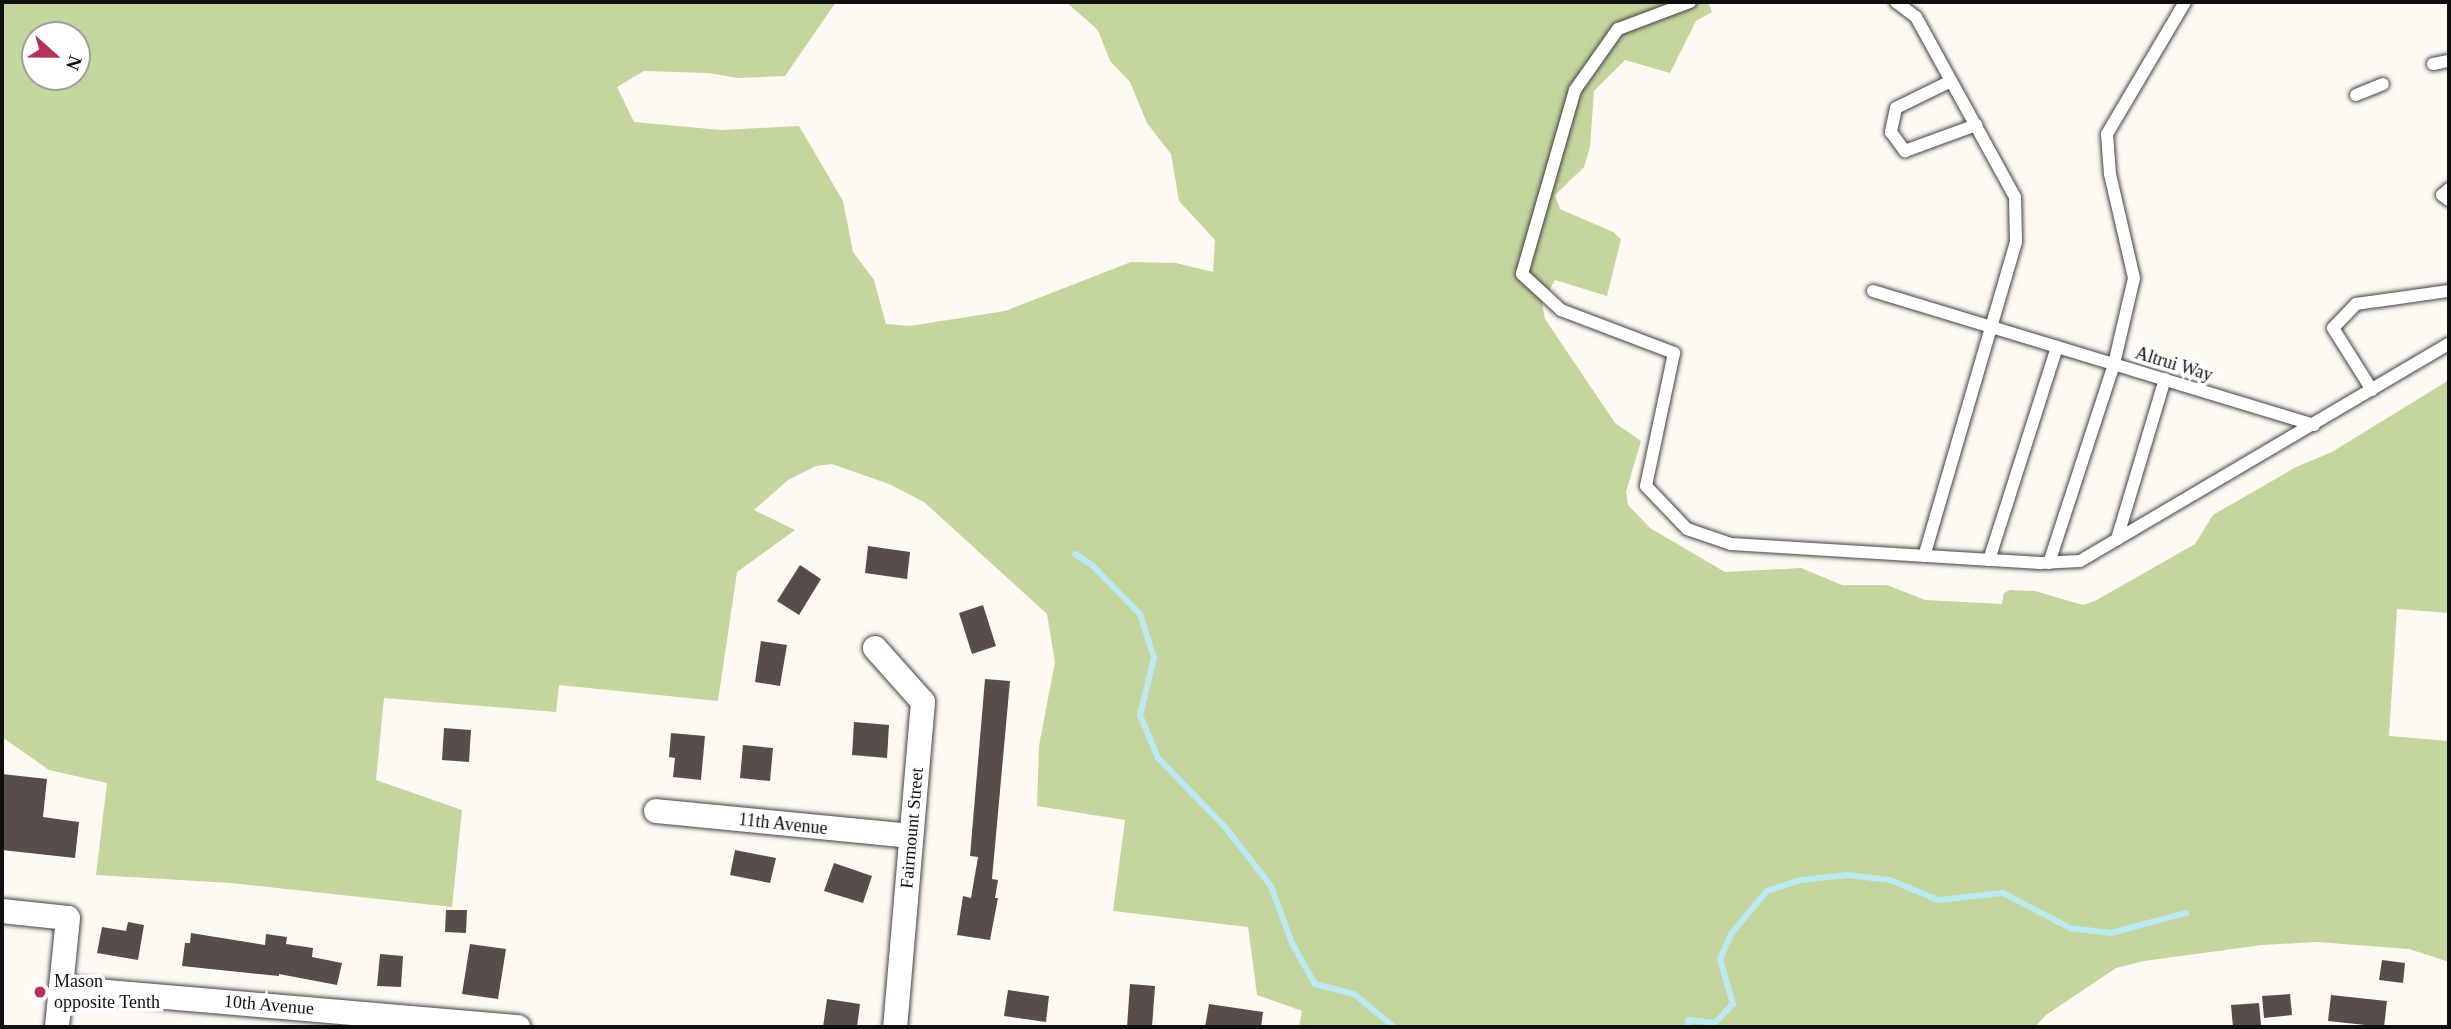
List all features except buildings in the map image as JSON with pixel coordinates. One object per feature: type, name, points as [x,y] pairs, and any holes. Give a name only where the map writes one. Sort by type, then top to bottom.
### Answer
[{"type":"street","name":"Fairmount Street","points":[[875,648],[923,702],[895,1027]]},
{"type":"street","name":"11th Avenue","points":[[656,811],[910,836]]},
{"type":"street","points":[[2,911],[68,918],[57,1027]]},
{"type":"street","name":"10th Avenue","points":[[61,988],[518,1026]]},
{"type":"lane","points":[[1690,2],[1618,29],[1575,90],[1522,274],[1561,310],[1674,353],[1646,486],[1687,529],[1731,544],[2049,563],[2080,561],[2449,344]]},
{"type":"lane","points":[[1896,2],[1916,17],[2015,197],[2016,242],[1993,328],[1924,556]]},
{"type":"lane","points":[[2049,563],[2114,364],[2134,278],[2110,174],[2108,134],[2185,2]]},
{"type":"lane","points":[[2433,64],[2449,61]]},
{"type":"lane","points":[[1951,81],[1896,108],[1891,132],[1905,151],[1976,125]]},
{"type":"lane","points":[[2356,95],[2383,84]]},
{"type":"lane","points":[[2449,189],[2442,195],[2449,200]]},
{"type":"lane","name":"Altrui Way","points":[[1872,291],[2314,425]]},
{"type":"lane","points":[[2372,390],[2333,328],[2356,304],[2449,291]]},
{"type":"lane","points":[[1989,560],[2057,347]]},
{"type":"lane","points":[[2117,539],[2165,379]]},
{"type":"green space","points":[[2,2],[836,2],[785,76],[738,78],[709,73],[644,71],[617,87],[634,122],[721,130],[799,126],[843,201],[853,252],[874,280],[886,324],[910,326],[1005,311],[1131,262],[1176,263],[1213,272],[1215,240],[1179,201],[1171,154],[1147,123],[1130,82],[1110,61],[1098,30],[1066,2],[1708,2],[1712,12],[1696,21],[1670,73],[1625,60],[1594,91],[1590,147],[1584,167],[1555,195],[1560,209],[1613,232],[1621,239],[1607,296],[1555,280],[1542,303],[1545,319],[1615,423],[1641,441],[1626,492],[1628,505],[1650,528],[1725,572],[1801,568],[1842,585],[1887,585],[1925,600],[2002,604],[2004,593],[2010,590],[2035,591],[2083,605],[2095,601],[2195,544],[2213,515],[2296,467],[2332,452],[2449,380],[2449,613],[2397,609],[2389,736],[2449,741],[2449,962],[2409,949],[2317,942],[2262,945],[2144,961],[2116,968],[2046,1015],[2035,1027],[1299,1027],[1302,1011],[1257,995],[1248,927],[1113,911],[1125,820],[1037,806],[1039,746],[1055,662],[1047,614],[924,502],[889,484],[832,464],[816,466],[788,480],[754,510],[795,530],[737,572],[718,701],[559,685],[556,712],[384,698],[376,780],[462,810],[452,907],[231,883],[96,875],[107,783],[49,770],[2,737]]},
{"type":"waterway","points":[[1075,554],[1092,565],[1140,614],[1154,658],[1140,715],[1158,758],[1225,827],[1271,886],[1292,943],[1315,984],[1354,994],[1394,1027]]},
{"type":"waterway","points":[[1688,1027],[1688,1020],[1715,1023],[1733,1004],[1720,959],[1731,934],[1767,891],[1800,880],[1847,875],[1890,880],[1938,900],[2003,893],[2070,928],[2111,933],[2186,913]]},
{"type":"place","name":"Mason opposite Tenth","points":[[40,992]]}]
